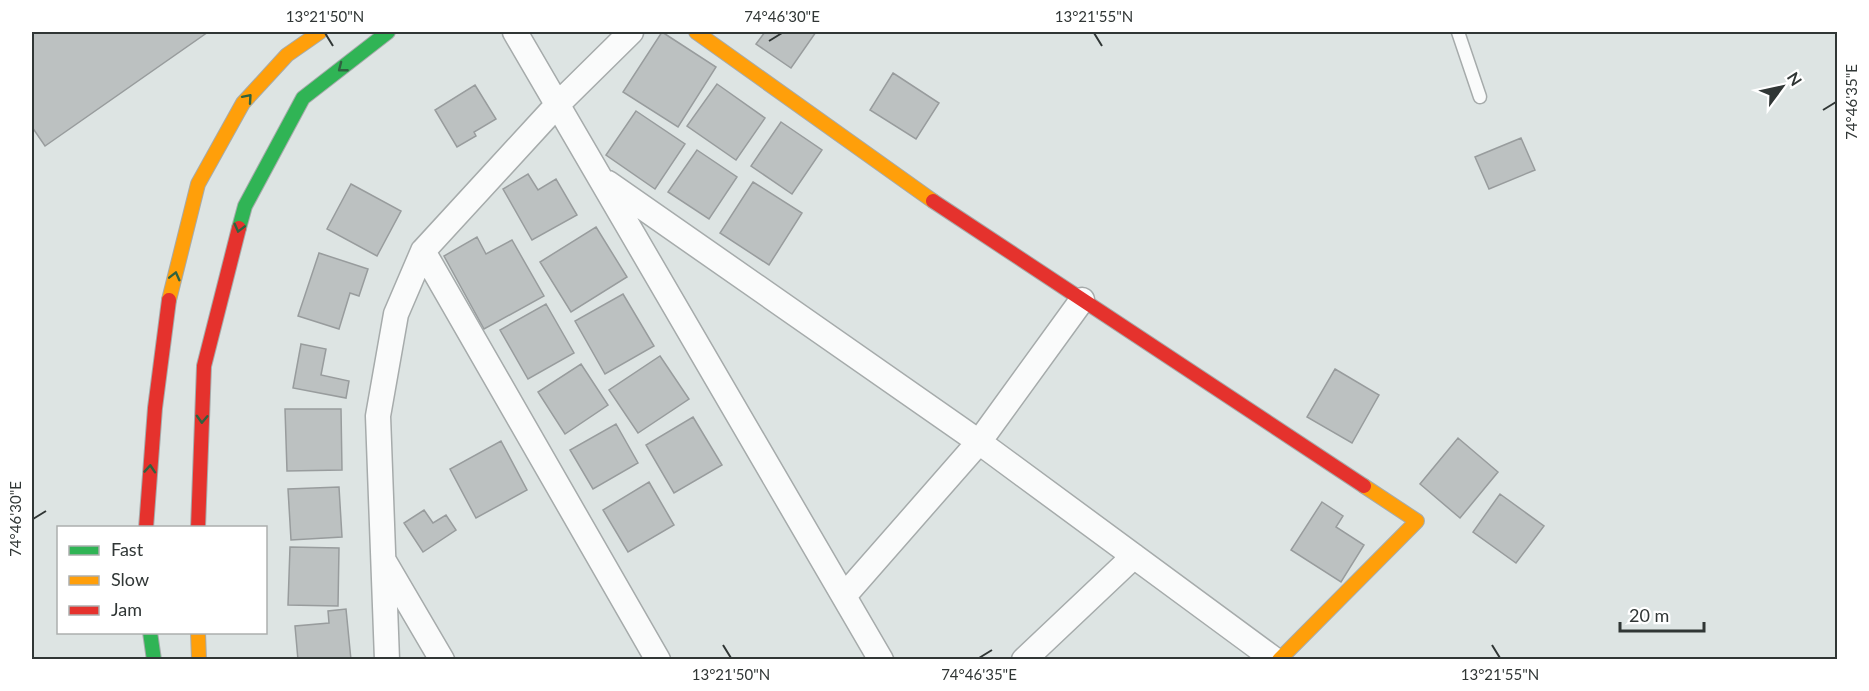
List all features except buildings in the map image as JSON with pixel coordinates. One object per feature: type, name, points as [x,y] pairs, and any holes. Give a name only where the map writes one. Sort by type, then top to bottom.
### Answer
[{"type":"main road","points":[[146,526],[154,408],[168,304],[198,184],[243,103],[287,55],[320,32]]},
{"type":"main road","points":[[198,526],[204,366],[245,206],[303,98],[388,32]]},
{"type":"main road","points":[[696,32],[898,178],[1417,521],[1277,660]]},
{"type":"main road","points":[[150,634],[154,660]]},
{"type":"main road","points":[[198,634],[199,660]]},
{"type":"street","points":[[514,32],[602,178],[881,660]]},
{"type":"street","points":[[387,660],[378,416],[396,314],[423,251],[558,104],[631,32]]},
{"type":"street","points":[[602,178],[979,442],[1277,660]]},
{"type":"street","points":[[423,251],[658,660]]},
{"type":"street","points":[[844,596],[979,442],[1082,300]]},
{"type":"street","points":[[1024,660],[1134,556]]},
{"type":"street","points":[[382,559],[442,660]]},
{"type":"lane","points":[[1458,32],[1480,97]]},
{"type":"traffic: fast","points":[[239,228],[245,206],[303,98],[388,32]]},
{"type":"traffic: fast","points":[[150,634],[154,660]]},
{"type":"traffic: slow","points":[[169,300],[198,184],[243,103],[287,55],[320,32]]},
{"type":"traffic: slow","points":[[696,32],[933,201]]},
{"type":"traffic: slow","points":[[1279,660],[1417,521],[1364,486]]},
{"type":"traffic: slow","points":[[198,634],[199,660]]},
{"type":"traffic: jam","points":[[933,201],[1364,486]]},
{"type":"traffic: jam","points":[[198,526],[204,366],[239,228]]},
{"type":"traffic: jam","points":[[146,526],[155,408],[169,300]]}]
